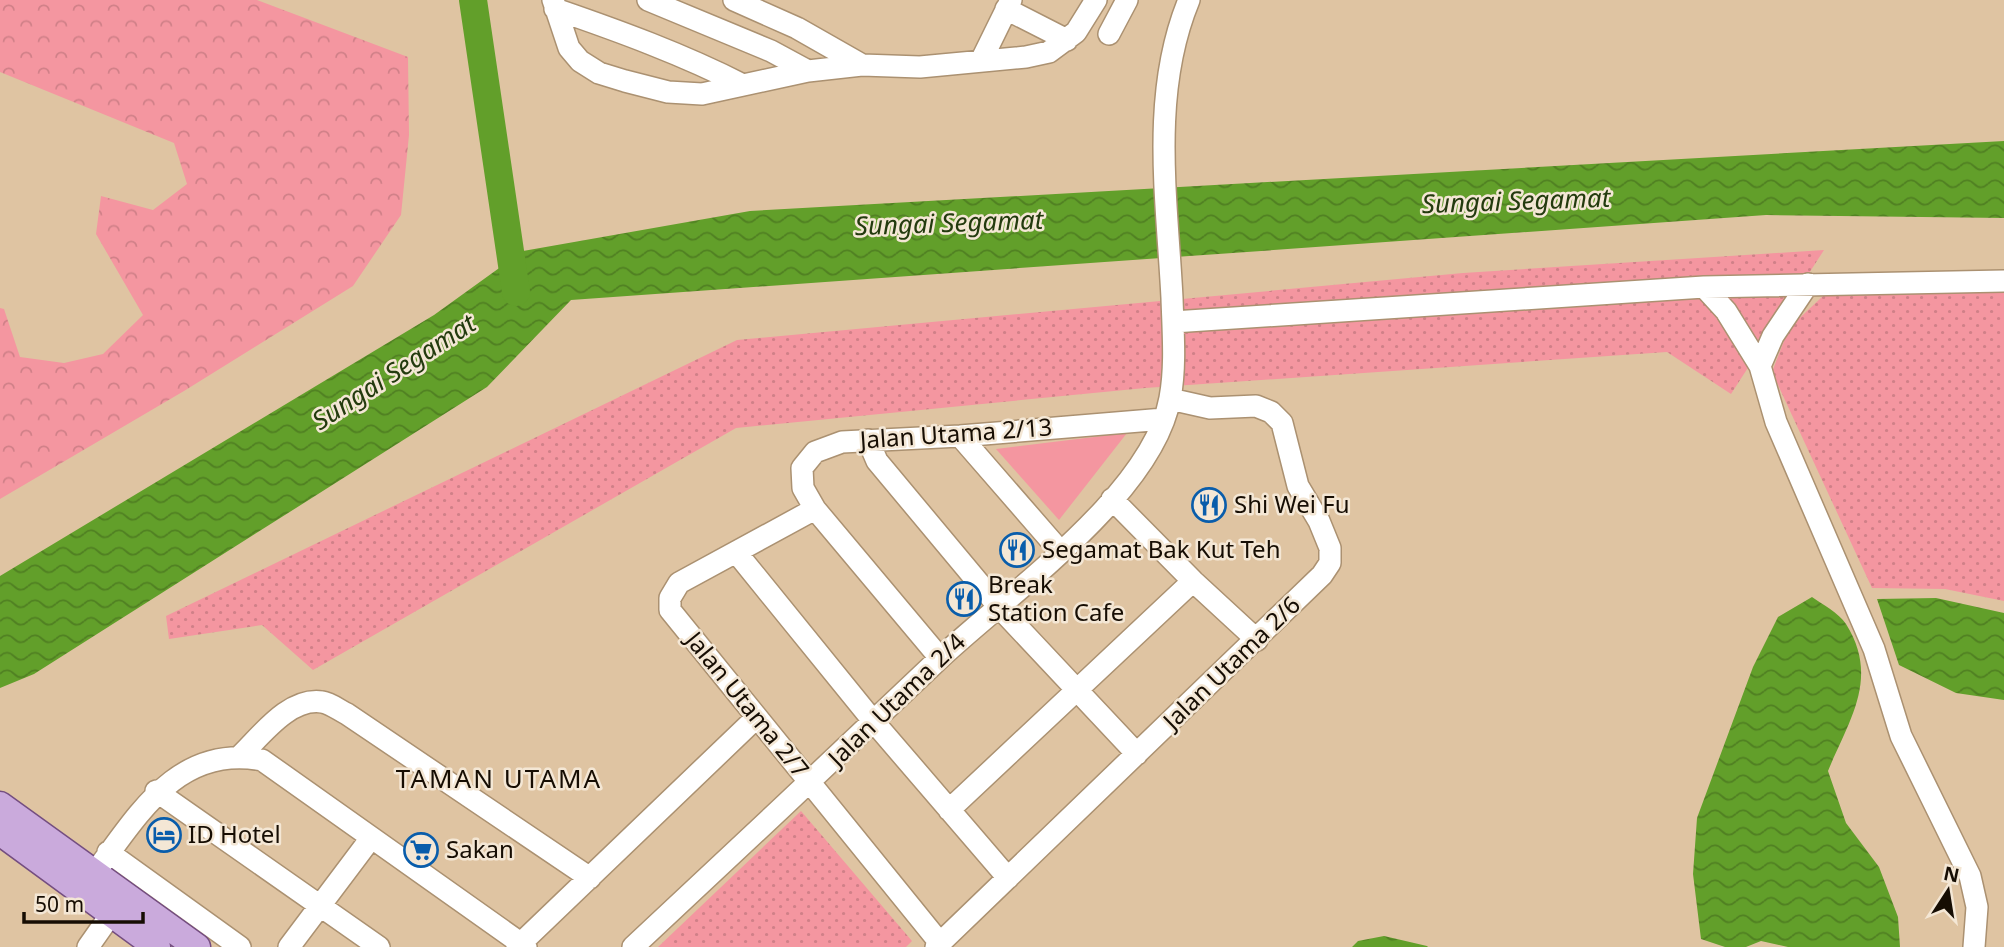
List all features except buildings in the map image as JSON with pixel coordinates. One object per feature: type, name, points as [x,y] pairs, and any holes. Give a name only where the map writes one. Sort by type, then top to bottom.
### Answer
[{"type":"main road","points":[[0,805],[197,947]]},
{"type":"main road","points":[[0,832],[94,872]]},
{"type":"main road","points":[[124,894],[157,947]]},
{"type":"street","points":[[648,0],[771,51],[808,71]]},
{"type":"street","points":[[734,0],[797,28],[862,65]]},
{"type":"street","points":[[1109,34],[1127,0]]},
{"type":"street","name":"Jalan Utama 2/4","points":[[633,947],[940,658],[1060,551],[1112,499],[1153,447],[1167,409],[1173,315],[1164,113],[1174,42],[1189,0]]},
{"type":"street","points":[[554,5],[569,48],[580,61],[599,73],[668,93],[702,94],[808,71],[862,65],[919,67],[1049,52],[1067,40],[1090,2]]},
{"type":"street","points":[[554,5],[707,66],[743,85]]},
{"type":"street","points":[[981,61],[1009,5],[1067,40]]},
{"type":"street","points":[[1173,315],[1704,287],[2004,281]]},
{"type":"street","points":[[1760,366],[1773,336],[1808,284]]},
{"type":"street","points":[[1704,287],[1726,311],[1760,366],[1776,422],[1874,649],[1901,736],[1970,876],[1976,907],[1974,947]]},
{"type":"street","name":"Jalan Utama 2/6","points":[[938,945],[1257,640],[1322,575],[1330,563],[1329,548],[1319,521],[1298,486],[1282,423],[1271,412],[1256,406],[1167,409]]},
{"type":"street","name":"Jalan Utama 2/13","points":[[815,509],[803,488],[802,468],[815,452],[842,442],[960,436],[1167,409]]},
{"type":"street","points":[[960,436],[1060,551]]},
{"type":"street","points":[[868,440],[877,461],[998,606],[1138,754]]},
{"type":"street","points":[[1112,499],[1193,581],[1257,640]]},
{"type":"street","points":[[815,509],[940,658]]},
{"type":"street","name":"Jalan Utama 2/7","points":[[815,509],[679,583],[670,598],[670,610],[938,945]]},
{"type":"street","points":[[736,552],[874,722],[1008,878]]},
{"type":"street","points":[[950,810],[1193,581]]},
{"type":"street","points":[[240,756],[288,712],[302,703],[323,702],[347,714],[590,878]]},
{"type":"street","points":[[94,872],[156,792],[197,766],[223,757],[240,756],[262,760],[521,946],[756,718]]},
{"type":"street","points":[[156,792],[379,947]]},
{"type":"street","points":[[289,947],[371,838]]},
{"type":"street","points":[[88,947],[124,894],[240,947]]},
{"type":"green space","points":[[0,0],[257,0],[408,57],[409,135],[401,215],[353,286],[184,391],[0,499],[0,308],[4,309],[20,357],[64,363],[103,354],[143,315],[96,234],[101,196],[153,210],[187,184],[174,143],[0,72]]},
{"type":"green space","points":[[1824,250],[1731,394],[1667,352],[1145,388],[736,428],[313,670],[262,625],[169,639],[166,616],[737,340],[1463,273]]},
{"type":"green space","points":[[2004,292],[2004,601],[1945,589],[1872,588],[1772,372],[1789,328],[1823,296]]},
{"type":"green space","points":[[1127,433],[1059,520],[996,449]]},
{"type":"green space","points":[[801,811],[912,941],[906,947],[658,947]]},
{"type":"water","name":"Sungai Segamat","points":[[2004,141],[2004,218],[1766,215],[571,300],[487,387],[34,674],[0,688],[0,576],[434,315],[523,251],[750,211]]},
{"type":"water","points":[[1812,597],[1843,620],[1856,644],[1861,681],[1858,699],[1828,771],[1846,823],[1879,867],[1898,917],[1900,947],[1788,947],[1761,941],[1746,947],[1725,947],[1701,939],[1693,874],[1697,818],[1753,667],[1778,617]]},
{"type":"water","points":[[1936,598],[2004,613],[2004,700],[1956,693],[1899,665],[1877,599]]},
{"type":"water","points":[[1384,936],[1428,947],[1352,947],[1358,941]]},
{"type":"waterway","points":[[473,0],[516,292]]},
{"type":"place","name":"Shi Wei Fu","points":[[1209,505]]},
{"type":"place","name":"Segamat Bak Kut Teh","points":[[1017,550]]},
{"type":"place","name":"Break Station Cafe","points":[[964,599]]},
{"type":"place","name":"ID Hotel","points":[[164,835]]},
{"type":"place","name":"Sakan","points":[[421,850]]},
{"type":"district","name":"TAMAN UTAMA","points":[[499,779]]}]
